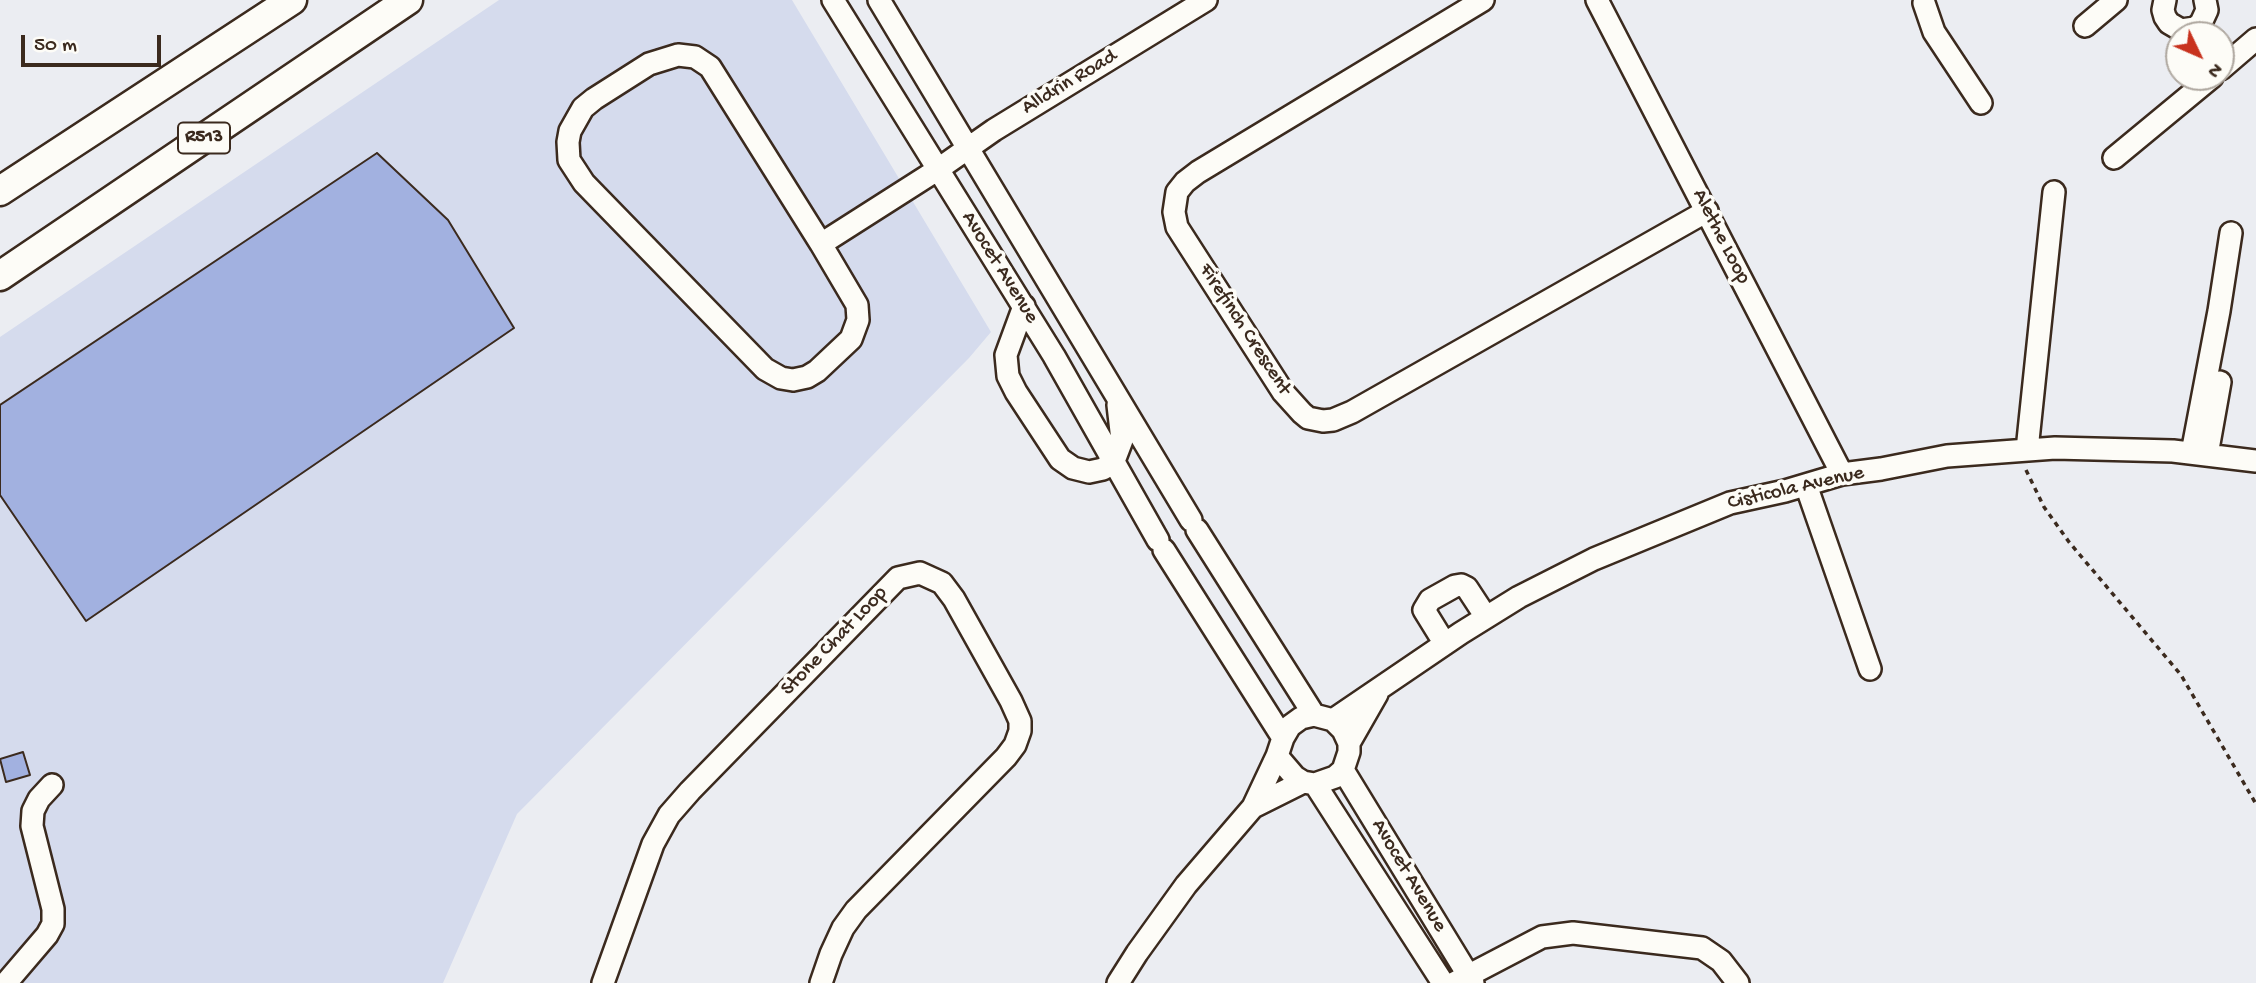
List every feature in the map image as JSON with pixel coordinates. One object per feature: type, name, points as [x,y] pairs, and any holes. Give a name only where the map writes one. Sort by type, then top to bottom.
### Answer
[{"type":"main road","points":[[0,191],[292,0]]},
{"type":"main road","name":"R513","points":[[0,276],[408,0]]},
{"type":"street","name":"Avocet Avenue","points":[[832,0],[1024,306],[1280,747]]},
{"type":"street","name":"Avocet Avenue","points":[[879,0],[1194,525],[1324,718]]},
{"type":"street","name":"Alldrin Road","points":[[821,244],[937,170],[968,147],[1206,0]]},
{"type":"street","name":"Firefinch Crescent","points":[[1483,0],[1198,172],[1185,181],[1177,192],[1174,212],[1177,227],[1283,392],[1302,413],[1308,418],[1323,421],[1352,412],[1707,211]]},
{"type":"street","name":"Alethe Loop","points":[[1597,0],[1842,474]]},
{"type":"street","points":[[2085,26],[2116,0]]},
{"type":"street","points":[[2165,0],[2165,17],[2174,28],[2188,30],[2207,12]]},
{"type":"street","points":[[1926,1],[1934,33],[1981,103]]},
{"type":"street","points":[[2235,51],[2256,39]]},
{"type":"street","points":[[678,55],[690,55],[701,60],[714,73],[821,244],[855,300],[858,310],[857,325],[847,343],[817,371],[798,379],[781,378],[765,369],[584,183],[572,167],[568,154],[572,125],[588,103],[649,64],[678,55]]},
{"type":"street","points":[[2114,158],[2195,91]]},
{"type":"street","points":[[2016,451],[2054,192]]},
{"type":"street","points":[[2199,454],[2231,233]]},
{"type":"street","points":[[1024,306],[1006,355],[1007,369],[1012,386],[1049,444],[1069,466],[1078,471],[1094,472],[1114,461],[1119,453],[1122,433],[1116,396]]},
{"type":"street","points":[[2199,454],[2233,314]]},
{"type":"street","name":"Cisticola Avenue","points":[[1324,718],[1380,689],[1519,597],[1660,530],[1730,503],[1842,474],[1947,456],[2055,448],[2173,451],[2256,461]]},
{"type":"street","points":[[1806,485],[1870,669]]},
{"type":"street","name":"Stone Chat Loop","points":[[603,983],[653,844],[669,816],[690,791],[898,578],[920,573],[942,583],[954,599],[1011,701],[1020,721],[1020,732],[1006,757],[856,909],[835,945],[821,983]]},
{"type":"street","points":[[1445,644],[1424,610],[1430,600],[1461,585],[1467,588],[1486,617]]},
{"type":"street","name":"Cisticola Avenue","points":[[1349,743],[1380,689]]},
{"type":"street","points":[[1118,983],[1186,885],[1253,807],[1290,726],[1301,718],[1324,718],[1343,730],[1349,743],[1343,770],[1326,782],[1309,783],[1253,807]]},
{"type":"street","points":[[1280,747],[1288,770],[1309,783]]},
{"type":"street","name":"Avocet Avenue","points":[[1343,770],[1465,980]]},
{"type":"street","name":"Avocet Avenue","points":[[1309,783],[1443,983]]},
{"type":"street","points":[[6,983],[47,935],[53,924],[53,909],[32,827],[33,811],[39,799],[52,785]]},
{"type":"street","points":[[1465,980],[1542,937],[1573,933],[1702,948],[1721,961],[1738,983]]},
{"type":"path","points":[[2016,451],[2044,507],[2069,542],[2181,675],[2256,804]]},
{"type":"shaded area","points":[[499,0],[792,0],[991,332],[969,358],[517,814],[443,983],[0,983],[0,337]]},
{"type":"building","points":[[377,153],[448,220],[514,328],[86,621],[0,495],[0,405]]},
{"type":"building","points":[[23,752],[30,775],[6,782],[0,759]]}]
